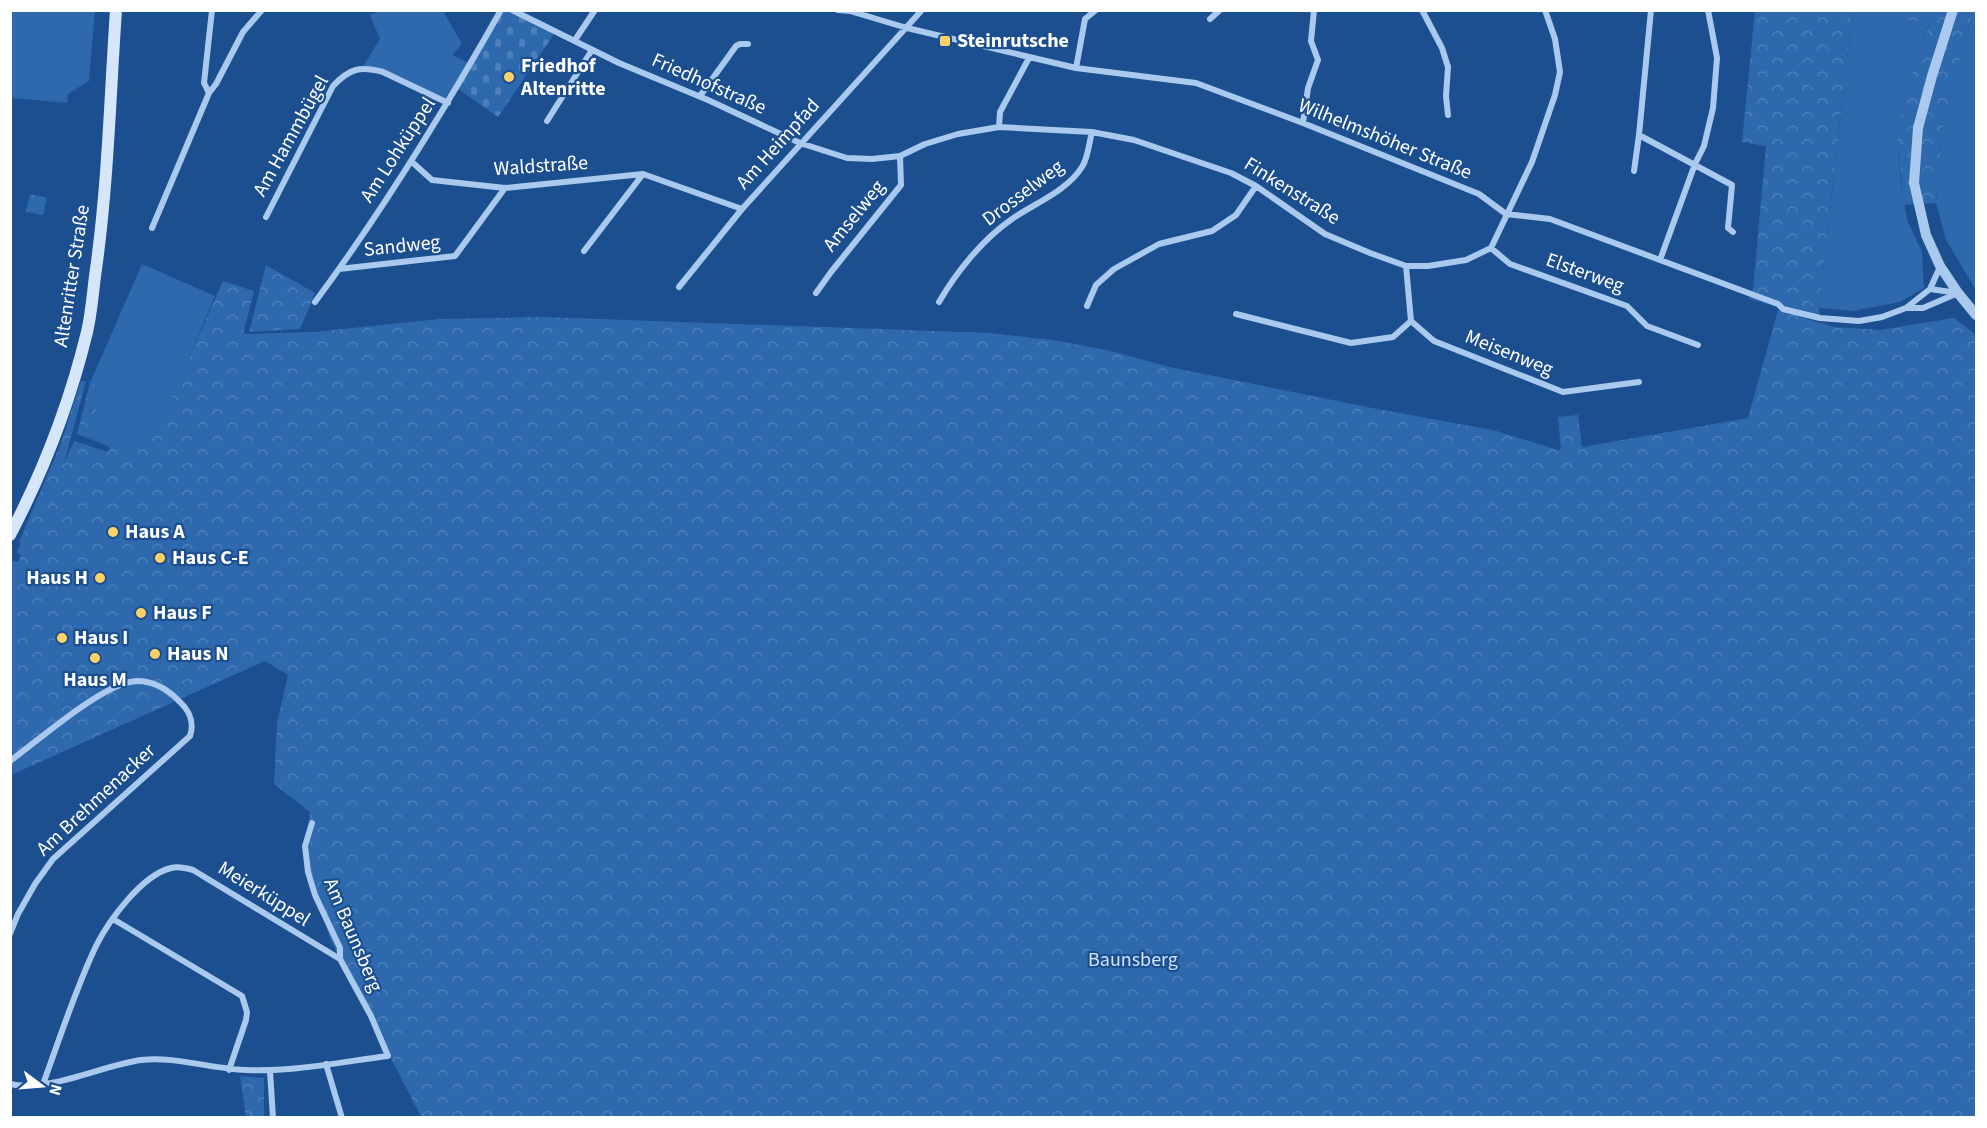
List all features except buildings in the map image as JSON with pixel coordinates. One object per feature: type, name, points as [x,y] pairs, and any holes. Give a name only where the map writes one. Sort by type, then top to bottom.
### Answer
[{"type":"main road","name":"Altenritter Straße","points":[[10,535],[31,493],[62,418],[88,330],[103,220],[116,10]]},
{"type":"street","points":[[209,93],[204,82],[212,10]]},
{"type":"street","points":[[152,228],[209,93],[243,32],[262,10]]},
{"type":"street","name":"Am Lohküppel","points":[[315,302],[412,162],[501,10]]},
{"type":"street","name":"Friedhofstraße","points":[[512,10],[619,63],[700,96],[800,143],[848,158]]},
{"type":"street","points":[[575,40],[595,10]]},
{"type":"street","name":"Wilhelmshöher Straße","points":[[838,10],[850,11],[907,28],[1076,68],[1196,83],[1303,123],[1479,194],[1506,214]]},
{"type":"street","points":[[907,28],[922,10]]},
{"type":"street","points":[[1076,68],[1085,19],[1096,10]]},
{"type":"street","points":[[1210,20],[1220,10]]},
{"type":"street","points":[[1303,123],[1308,88],[1318,60],[1311,41],[1314,10]]},
{"type":"street","points":[[1422,10],[1442,48],[1448,68],[1446,96],[1448,115]]},
{"type":"street","points":[[1491,248],[1532,162],[1555,95],[1560,72],[1555,39],[1545,10]]},
{"type":"street","points":[[1634,171],[1640,135],[1651,10]]},
{"type":"street","points":[[1660,260],[1695,164],[1704,146],[1713,108],[1717,58],[1708,10]]},
{"type":"street","points":[[1953,10],[1918,128],[1914,183],[1926,235],[1940,266],[1958,293],[1977,315]]},
{"type":"street","name":"Am Heimpfad","points":[[679,287],[742,209],[800,143],[907,28]]},
{"type":"street","points":[[700,96],[736,46],[748,44]]},
{"type":"street","points":[[547,121],[592,50]]},
{"type":"street","points":[[999,127],[1000,112],[1029,58]]},
{"type":"street","name":"Am Hammbügel","points":[[266,218],[333,86],[341,78],[362,68],[372,69],[448,103]]},
{"type":"street","name":"Finkenstraße","points":[[848,158],[872,159],[900,156],[925,144],[958,134],[999,127],[1092,132],[1134,140],[1231,173],[1256,186],[1325,234],[1406,266],[1428,266],[1466,260],[1491,248]]},
{"type":"street","name":"Drosselweg","points":[[939,302],[952,281],[985,243],[1010,220],[1072,181],[1084,166],[1092,132]]},
{"type":"street","points":[[1640,135],[1732,185],[1728,228],[1733,232]]},
{"type":"street","name":"Amselweg","points":[[816,293],[901,185],[900,156]]},
{"type":"street","name":"Waldstraße","points":[[412,162],[432,180],[506,188],[643,174],[742,209]]},
{"type":"street","points":[[584,251],[643,174]]},
{"type":"street","points":[[1087,306],[1096,285],[1114,269],[1159,244],[1212,231],[1236,215],[1256,186]]},
{"type":"street","name":"Sandweg","points":[[339,269],[455,256],[506,188]]},
{"type":"street","points":[[1506,214],[1550,219],[1778,304],[1783,309],[1820,318],[1859,321],[1882,317],[1906,308],[1923,308],[1958,293]]},
{"type":"street","name":"Elsterweg","points":[[1491,248],[1510,264],[1627,306],[1647,326],[1698,345]]},
{"type":"street","points":[[1236,314],[1351,343],[1393,337],[1411,321],[1406,266]]},
{"type":"street","points":[[1906,308],[1930,289],[1940,266]]},
{"type":"street","points":[[1930,289],[1958,293]]},
{"type":"street","name":"Meisenweg","points":[[1411,321],[1434,341],[1563,392],[1639,382]]},
{"type":"street","name":"Am Brehmenacker","points":[[10,761],[109,690],[135,681],[148,682],[161,687],[184,706],[191,717],[192,727],[189,736],[53,859],[29,894],[10,934]]},
{"type":"street","name":"Am Baunsberg","points":[[312,823],[305,846],[308,872],[315,895],[339,948],[340,959],[371,1016],[388,1056],[326,1064]]},
{"type":"street","name":"Meierküppel","points":[[113,919],[140,887],[152,877],[176,867],[194,870],[340,959]]},
{"type":"street","points":[[43,1084],[97,945],[113,919],[242,996],[247,1012],[246,1020],[229,1070]]},
{"type":"street","points":[[10,1084],[30,1086],[43,1084],[141,1060],[184,1062],[229,1070],[270,1071],[326,1064],[342,1118]]},
{"type":"street","points":[[270,1071],[273,1118]]},
{"type":"green space","points":[[11,10],[95,11],[89,81],[68,94],[67,103],[11,98]]},
{"type":"green space","points":[[381,10],[443,11],[462,44],[452,55],[471,64],[448,103],[383,72],[362,68],[380,39],[370,15]]},
{"type":"green space","points":[[1811,10],[1852,14],[1819,308],[1820,318],[1749,299],[1753,289],[1766,146],[1742,142],[1755,11]]},
{"type":"green space","points":[[501,11],[512,11],[556,31],[498,117],[457,88]]},
{"type":"green space","points":[[1811,11],[1894,11],[1895,18],[1929,24],[1905,95],[1897,138],[1907,220],[1922,252],[1924,288],[1900,302],[1853,311],[1819,308],[1852,15]]},
{"type":"green space","points":[[1894,11],[1976,11],[1976,16],[1973,14],[1942,131],[1936,203],[1904,205],[1897,138],[1905,95],[1929,24],[1894,18]]},
{"type":"green space","points":[[1973,13],[1976,16],[1976,290],[1946,240],[1936,203],[1942,131]]},
{"type":"green space","points":[[30,194],[47,198],[43,215],[26,212]]},
{"type":"green space","points":[[142,264],[215,296],[164,415],[134,441],[120,445],[109,444],[89,437],[102,388],[90,383]]},
{"type":"green space","points":[[266,265],[315,293],[300,329],[249,332]]},
{"type":"green space","name":"Baunsberg","points":[[223,281],[254,291],[243,334],[313,332],[440,319],[543,317],[990,333],[1059,341],[1111,351],[1169,367],[1493,430],[1558,450],[1561,449],[1558,417],[1578,415],[1582,447],[1748,418],[1778,310],[1834,327],[1880,330],[1954,318],[1976,335],[1976,1117],[421,1117],[330,939],[310,872],[306,846],[310,812],[274,784],[277,723],[288,675],[265,661],[11,775],[11,560],[18,562],[21,556],[17,552],[21,543],[19,542],[61,443],[81,381],[86,381],[64,463],[74,441],[109,451],[110,447],[77,434],[90,383],[102,388],[89,438],[112,445],[127,444],[140,437],[163,415]]},
{"type":"green space","points":[[240,1076],[264,1078],[264,1117],[246,1117]]},
{"type":"place","name":"Steinrutsche","points":[[945,41]]},
{"type":"place","name":"Friedhof Altenritte","points":[[509,77]]},
{"type":"place","name":"Haus A","points":[[113,532]]},
{"type":"place","name":"Haus C-E","points":[[160,558]]},
{"type":"place","name":"Haus H","points":[[100,578]]},
{"type":"place","name":"Haus F","points":[[141,613]]},
{"type":"place","name":"Haus I","points":[[62,638]]},
{"type":"place","name":"Haus N","points":[[155,654]]},
{"type":"place","name":"Haus M","points":[[95,658]]}]
